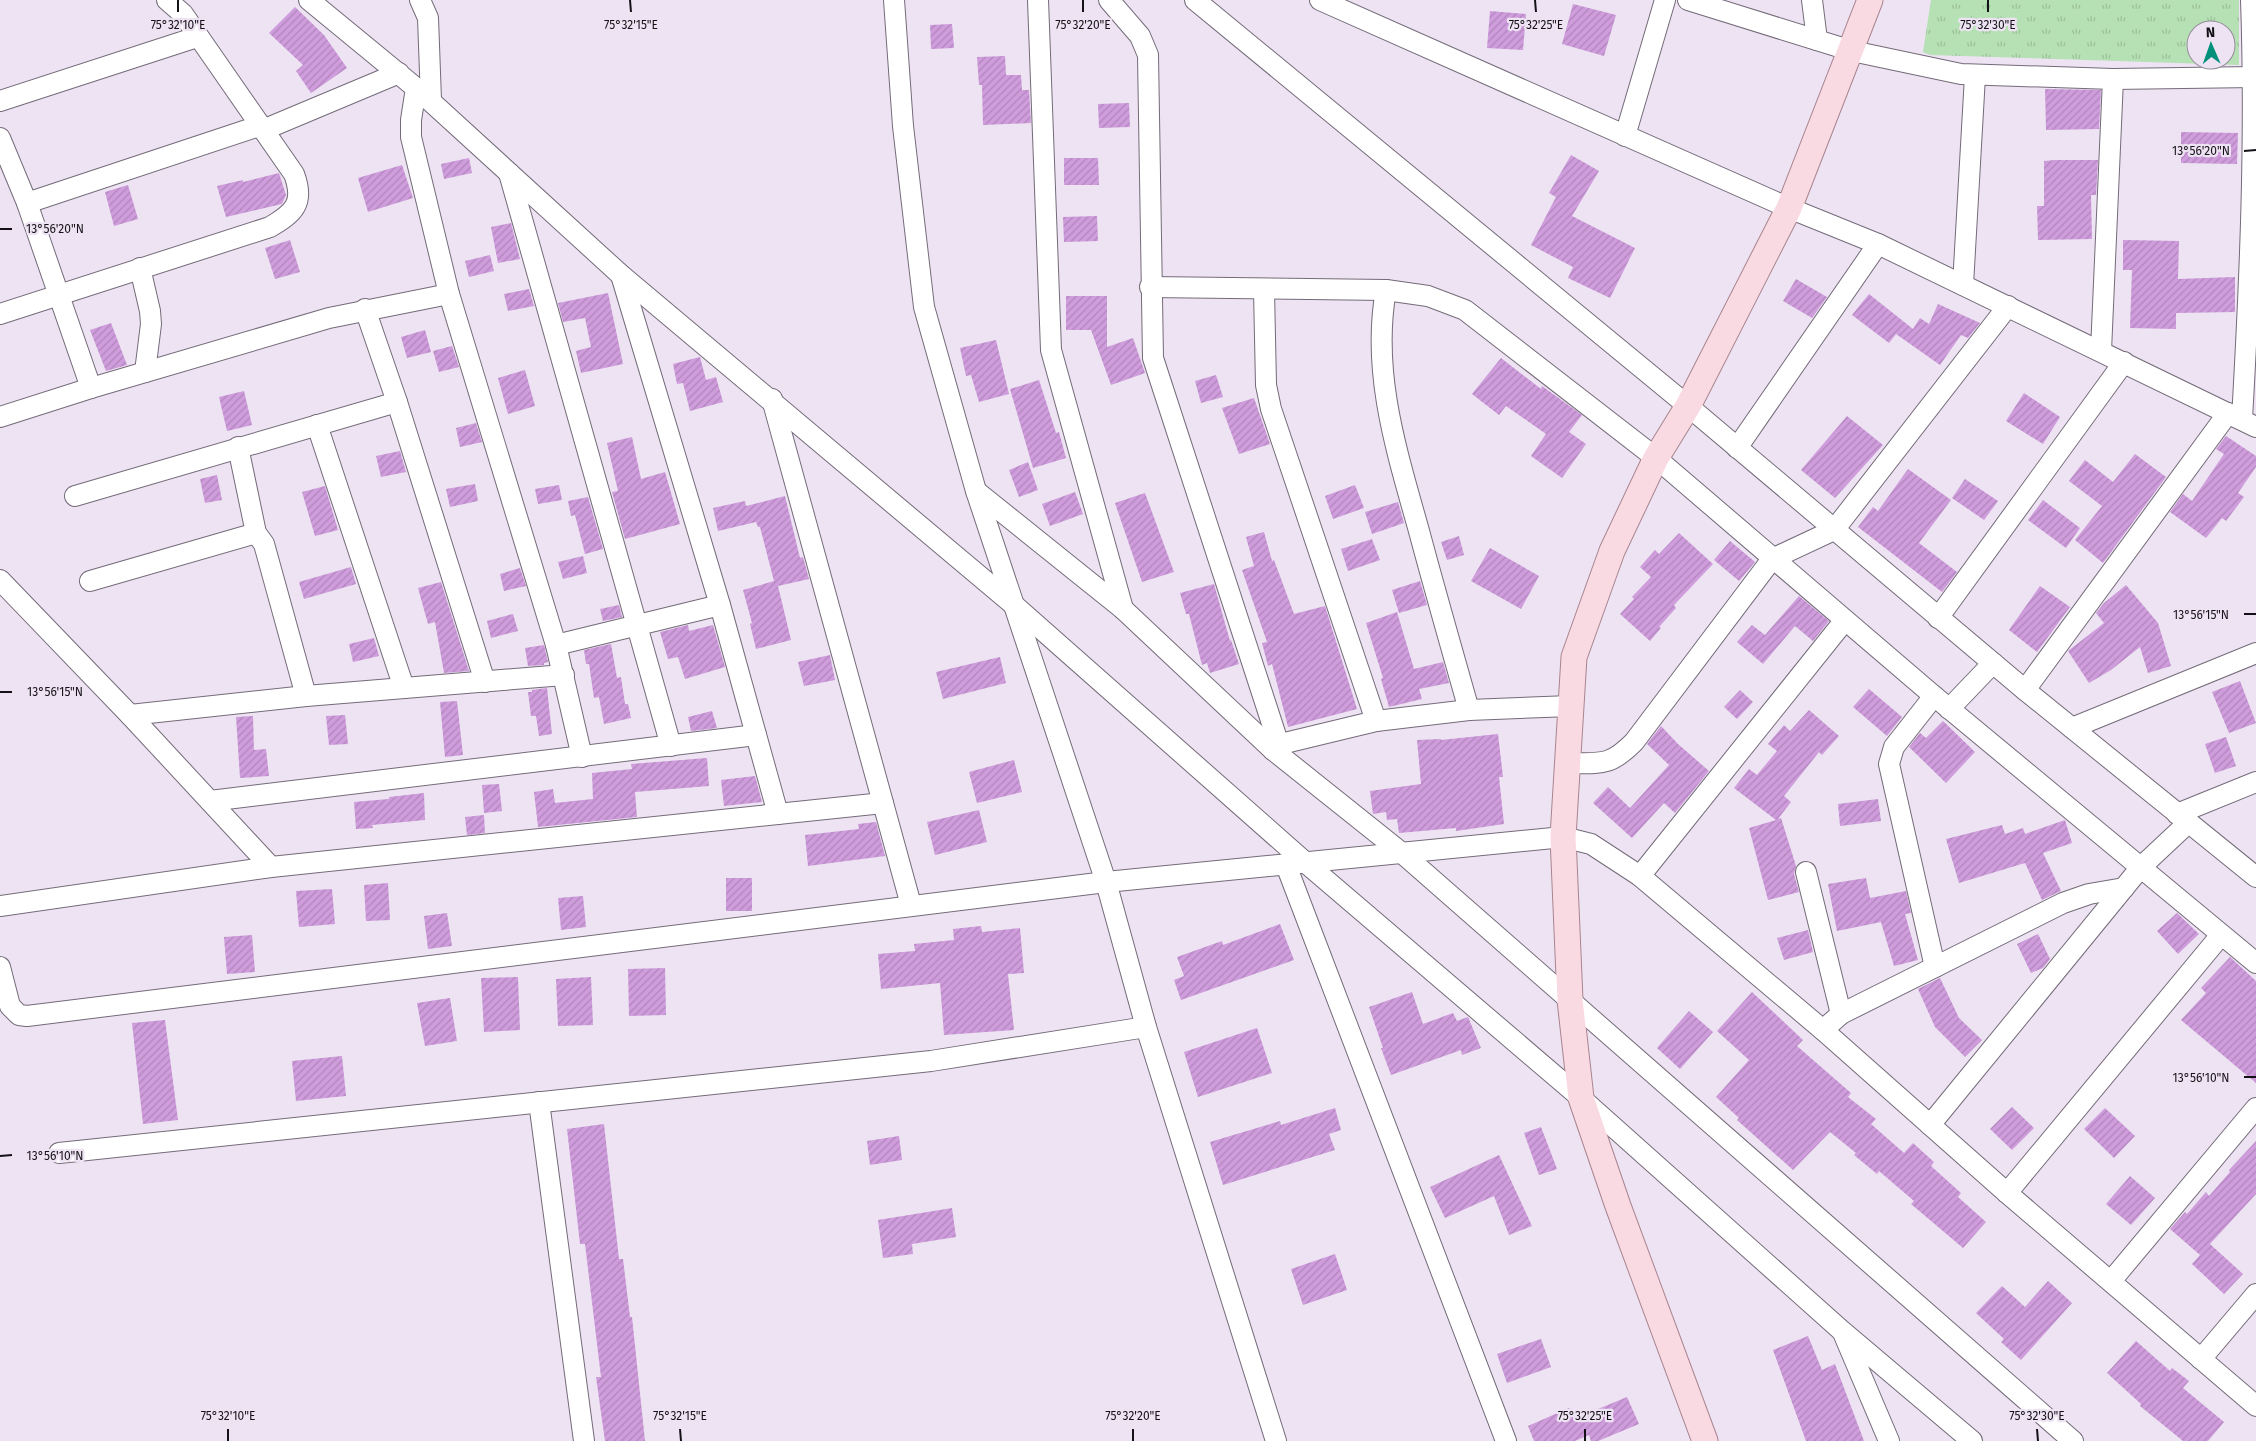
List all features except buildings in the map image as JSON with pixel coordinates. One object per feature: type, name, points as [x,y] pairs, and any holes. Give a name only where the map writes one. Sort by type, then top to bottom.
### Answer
[{"type":"main road","points":[[1705,1441],[1618,1206],[1581,1098],[1570,1000],[1563,837],[1574,657],[1612,552],[1656,458],[1688,406],[1789,208],[1852,51],[1870,0]]},
{"type":"street","points":[[0,314],[270,227],[287,217],[294,209],[299,197],[294,174],[197,37],[183,14],[167,0]]},
{"type":"street","points":[[309,0],[424,94],[621,275],[772,399],[1014,605],[1306,863],[1581,1098],[1842,1330],[1972,1441]]},
{"type":"street","points":[[420,0],[428,18],[424,94],[411,120],[411,137],[449,294],[556,645],[582,757]]},
{"type":"street","points":[[894,0],[903,126],[924,307],[976,491],[1106,882],[1146,1027],[1276,1441]]},
{"type":"street","points":[[1038,0],[1051,350],[1123,609]]},
{"type":"street","points":[[1109,0],[1140,36],[1148,55],[1151,348],[1276,748]]},
{"type":"street","points":[[1195,0],[1688,406],[2025,690],[2256,877]]},
{"type":"street","points":[[1320,0],[1789,208],[1878,244],[2242,420]]},
{"type":"street","points":[[1625,136],[1665,0]]},
{"type":"street","points":[[1688,0],[1852,51],[1975,76],[2113,79],[2254,78]]},
{"type":"street","points":[[1812,0],[1818,40]]},
{"type":"street","points":[[2025,690],[2242,420],[2253,304],[2254,78],[2251,0]]},
{"type":"street","points":[[0,101],[197,37]]},
{"type":"street","points":[[27,203],[261,128],[399,73]]},
{"type":"street","points":[[1963,285],[1975,76]]},
{"type":"street","points":[[2101,351],[2113,79]]},
{"type":"street","points":[[0,138],[27,203],[91,388]]},
{"type":"street","points":[[509,173],[671,746]]},
{"type":"street","points":[[1736,448],[1878,244]]},
{"type":"street","points":[[140,268],[150,311],[145,372]]},
{"type":"street","points":[[621,275],[720,605],[778,814]]},
{"type":"street","points":[[1150,287],[1264,290],[1386,290],[1428,296],[1465,310],[1656,458],[1949,709],[2256,963]]},
{"type":"street","points":[[1264,290],[1266,385],[1271,409],[1376,721]]},
{"type":"street","points":[[1386,290],[1381,323],[1381,357],[1389,422],[1468,710]]},
{"type":"street","points":[[0,418],[91,388],[329,318],[365,309],[449,294]]},
{"type":"street","points":[[1568,764],[1600,763],[1618,758],[1772,558],[1834,530],[2008,306]]},
{"type":"street","points":[[365,309],[397,402],[485,682]]},
{"type":"street","points":[[1938,618],[2124,362]]},
{"type":"street","points":[[772,399],[911,905]]},
{"type":"street","points":[[75,496],[397,402]]},
{"type":"street","points":[[317,425],[404,688]]},
{"type":"street","points":[[238,447],[256,534],[264,544],[306,696]]},
{"type":"street","points":[[976,491],[1123,609],[1276,748],[1402,853],[2073,1441]]},
{"type":"street","points":[[90,581],[256,534]]},
{"type":"street","points":[[0,580],[130,715],[271,867]]},
{"type":"street","points":[[556,645],[720,605]]},
{"type":"street","points":[[1640,876],[1844,620]]},
{"type":"street","points":[[2072,728],[2256,653]]},
{"type":"street","points":[[1949,709],[1993,663]]},
{"type":"street","points":[[130,715],[306,696],[564,676]]},
{"type":"street","points":[[1934,696],[1894,747],[1889,764],[1935,967]]},
{"type":"street","points":[[1276,748],[1376,721],[1468,710],[1571,706]]},
{"type":"street","points":[[210,800],[756,736]]},
{"type":"street","points":[[1930,1125],[2183,818],[2256,782]]},
{"type":"street","points":[[0,906],[271,867],[883,803]]},
{"type":"street","points":[[0,967],[10,1006],[19,1015],[27,1016],[1106,882],[1563,837],[1591,844],[1640,876],[1823,1030],[2007,1193],[2256,1406]]},
{"type":"street","points":[[1286,865],[1506,1441]]},
{"type":"street","points":[[1806,872],[1841,1014]]},
{"type":"street","points":[[1823,1030],[1841,1014],[2076,898],[2124,888]]},
{"type":"street","points":[[2007,1193],[2221,935]]},
{"type":"street","points":[[59,1153],[931,1060],[1146,1027]]},
{"type":"street","points":[[539,1102],[584,1441]]},
{"type":"street","points":[[2111,1281],[2256,1108]]},
{"type":"street","points":[[2201,1359],[2256,1294]]},
{"type":"street","points":[[1842,1330],[1889,1441]]},
{"type":"green space","points":[[1931,0],[2239,0],[2239,65],[2236,65],[2236,20],[2186,20],[2186,63],[1930,55],[1923,52]]}]
